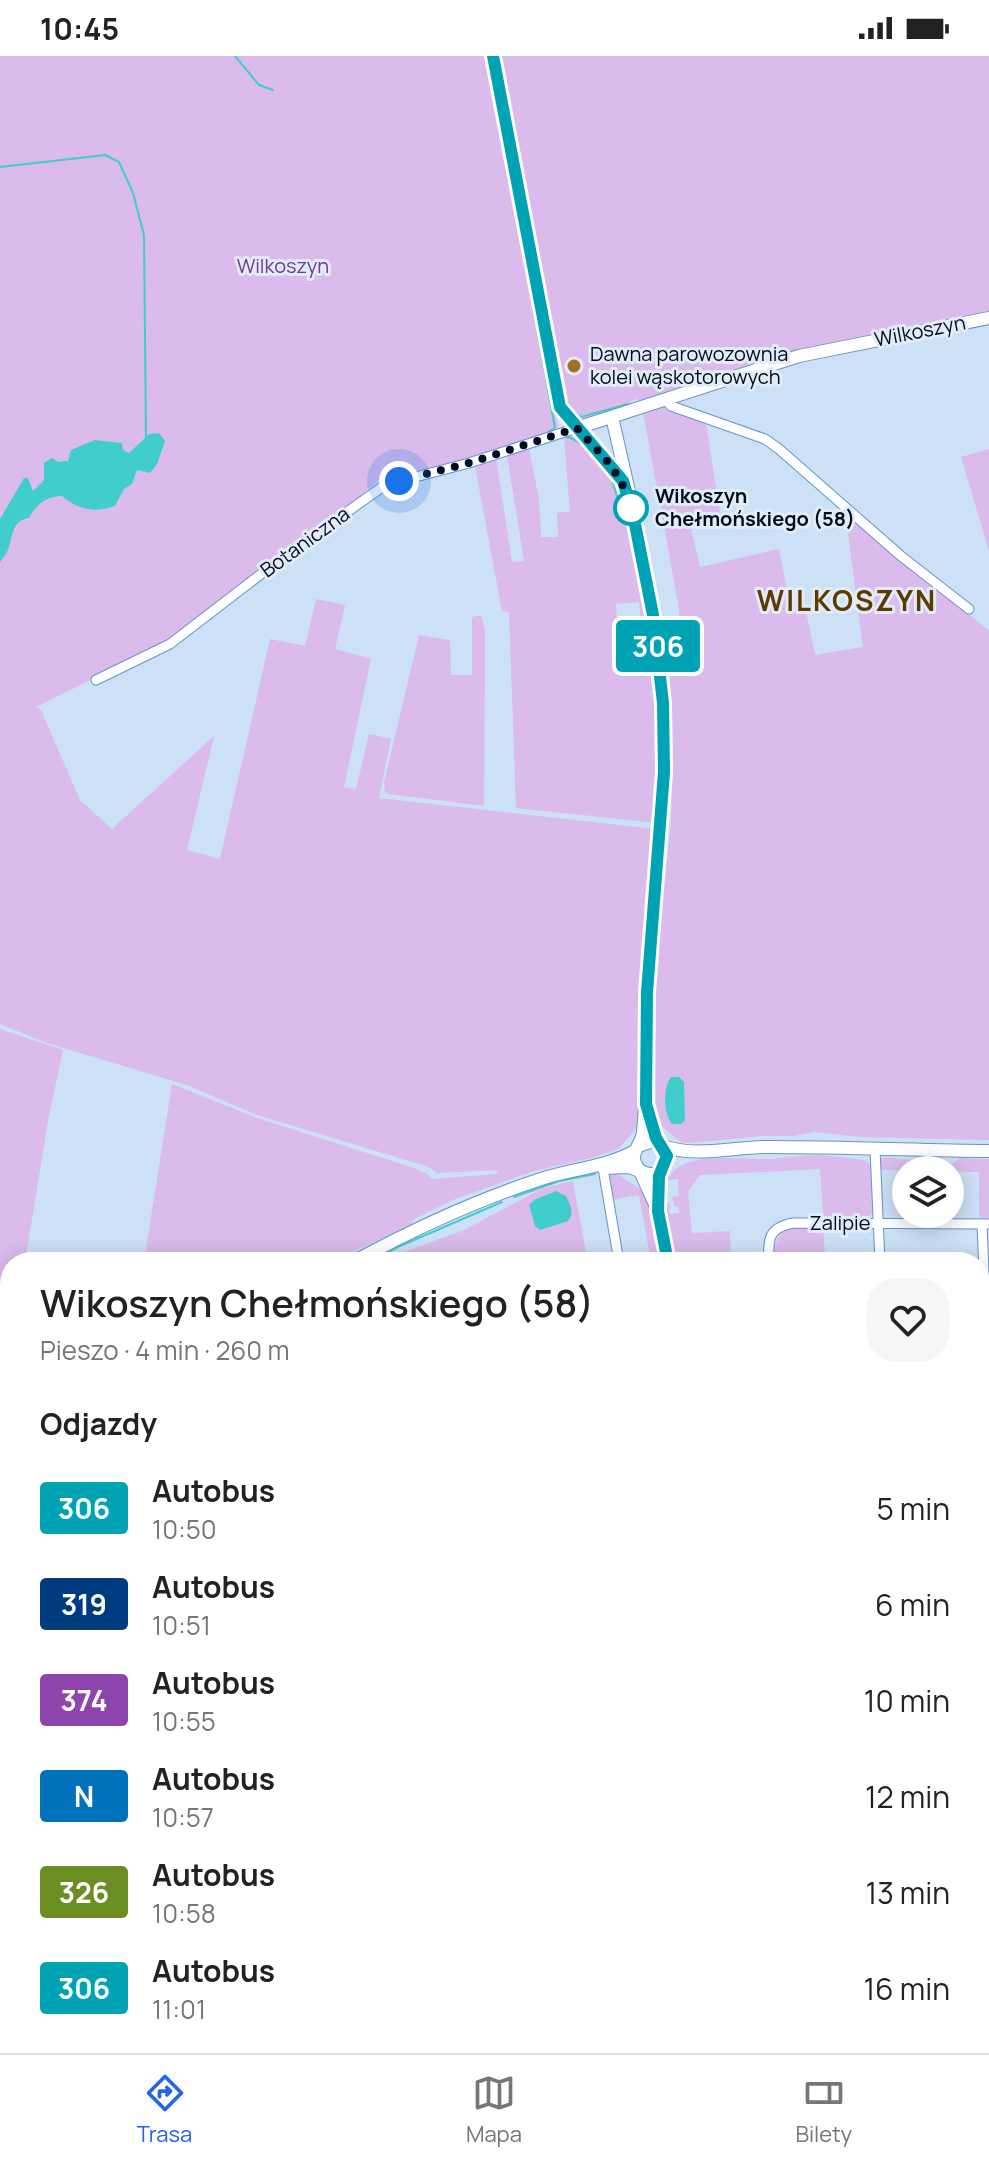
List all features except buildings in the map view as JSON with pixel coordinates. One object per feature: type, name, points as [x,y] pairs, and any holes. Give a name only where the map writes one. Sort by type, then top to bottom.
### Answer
[{"type":"street","points":[[493,56],[560,407],[618,473],[628,493]]},
{"type":"street","name":"Wilkoszyn","points":[[577,428],[799,356],[989,318]]},
{"type":"street","points":[[665,399],[671,406],[765,439],[799,464],[901,556],[969,609]]},
{"type":"street","points":[[612,417],[653,615],[664,725],[663,792],[647,992],[646,1104],[643,1136],[634,1162],[658,1211],[666,1252]]},
{"type":"street","name":"Botaniczna","points":[[96,680],[170,644],[278,561],[385,485],[469,463],[577,428]]},
{"type":"street","points":[[646,1104],[667,1156],[662,1168],[658,1211]]},
{"type":"street","points":[[597,1168],[648,1141],[678,1150],[709,1152],[758,1147],[875,1156],[989,1151]]},
{"type":"street","points":[[373,1252],[521,1186],[555,1175],[597,1168],[629,1167],[650,1174],[709,1152]]},
{"type":"street","points":[[875,1156],[880,1252]]},
{"type":"street","points":[[597,1168],[617,1252]]},
{"type":"street","name":"Zalipie","points":[[769,1252],[770,1236],[779,1226],[793,1223],[986,1224]]},
{"type":"street","points":[[986,1224],[986,1252]]},
{"type":"green space","points":[[0,56],[489,56],[558,427],[461,462],[381,478],[348,507],[168,642],[36,707],[41,710],[80,800],[112,829],[214,736],[187,850],[220,859],[270,639],[305,646],[316,599],[345,605],[335,649],[371,659],[344,787],[356,789],[369,734],[391,739],[379,798],[655,829],[641,979],[639,1124],[618,1149],[534,1171],[453,1200],[353,1252],[146,1252],[172,1084],[257,1118],[414,1168],[428,1174],[431,1179],[496,1174],[498,1170],[437,1173],[429,1167],[257,1115],[187,1085],[47,1043],[0,1024]],"holes":[[[149,434],[162,452],[150,472],[137,470],[132,484],[124,488],[115,506],[105,508],[86,506],[40,487],[44,480],[129,453]]]},
{"type":"green space","points":[[500,56],[989,56],[989,311],[781,355],[642,402],[636,399],[630,405],[601,416],[578,419],[568,410],[559,386]]},
{"type":"green space","points":[[662,405],[706,423],[720,514],[690,524],[700,567],[779,549],[789,600],[803,597],[815,655],[863,647],[845,512],[989,631],[989,1140],[860,1137],[814,1132],[688,1143],[681,1142],[656,1122],[654,987],[671,822],[673,749],[669,663],[684,661],[678,603],[643,412]]},
{"type":"green space","points":[[570,435],[588,446],[612,476],[626,507],[621,508],[622,514],[627,513],[640,572],[656,670],[656,823],[516,808],[509,612],[502,611],[475,466],[496,458],[512,562],[524,561],[507,455],[529,449],[539,499],[541,537],[558,537],[557,513],[570,511],[564,439]],"holes":[[[639,602],[644,664],[619,665],[616,604]]]},
{"type":"green space","points":[[989,449],[989,551],[961,457]]},
{"type":"green space","points":[[481,615],[485,631],[484,806],[388,794],[384,783],[419,635],[450,640],[451,675],[472,675],[472,617]]},
{"type":"green space","points":[[0,1029],[63,1050],[27,1252],[0,1252]]},
{"type":"green space","points":[[820,1155],[864,1160],[871,1165],[874,1212],[869,1216],[823,1216],[820,1169],[700,1175],[688,1191],[692,1233],[730,1231],[731,1252],[670,1252],[663,1203],[669,1202],[670,1214],[679,1213],[679,1207],[674,1206],[672,1197],[679,1196],[678,1179],[668,1180],[674,1170],[698,1160],[713,1158],[769,1159]]},
{"type":"green space","points":[[892,1158],[892,1170],[879,1170],[880,1159]]},
{"type":"green space","points":[[964,1158],[989,1159],[989,1218],[979,1217],[979,1172],[964,1172]]},
{"type":"green space","points":[[617,1174],[651,1196],[660,1252],[649,1252],[639,1195],[611,1200],[607,1175]]},
{"type":"green space","points":[[573,1182],[586,1252],[405,1252],[466,1229],[541,1189]]},
{"type":"green space","points":[[792,1226],[823,1227],[825,1252],[774,1252],[783,1233]]},
{"type":"shaded area","points":[[159,433],[165,441],[157,464],[150,473],[137,470],[132,484],[124,489],[115,506],[94,510],[74,504],[62,496],[46,500],[29,518],[16,525],[8,550],[0,562],[0,519],[24,478],[28,478],[33,491],[44,480],[44,463],[52,458],[58,462],[68,461],[71,450],[95,440],[122,443],[123,450],[129,453],[149,434]]},
{"type":"shaded area","points":[[671,1077],[679,1077],[684,1082],[685,1120],[681,1124],[672,1124],[667,1114],[665,1094]]},
{"type":"shaded area","points":[[556,1191],[566,1196],[571,1209],[570,1218],[540,1230],[535,1226],[529,1205]]},
{"type":"waterway","points":[[235,56],[259,85],[273,90]]},
{"type":"waterway","points":[[487,56],[555,428],[548,432]]},
{"type":"waterway","points":[[0,167],[105,155],[119,162],[133,193],[144,235],[146,436]]},
{"type":"waterway","points":[[564,395],[571,410],[581,417],[628,404]]},
{"type":"waterway","points":[[567,437],[578,442],[596,459],[610,477],[619,502],[623,501]]},
{"type":"waterway","points":[[636,498],[656,593],[666,666],[670,738],[666,847]]},
{"type":"waterway","points":[[653,1103],[654,999],[664,873]]},
{"type":"waterway","points":[[514,1197],[559,1181],[595,1174]]},
{"type":"waterway","points":[[390,1252],[502,1202]]},
{"type":"waterway","points":[[665,1204],[673,1252]]},
{"type":"bus line","name":"306","points":[[493,56],[560,407],[623,481],[633,514],[653,615],[663,703],[664,772],[647,992],[646,1104],[656,1138],[667,1156],[659,1176],[658,1211],[666,1252]]},
{"type":"place","name":"Dawna parowozownia kolei wąskotorowych","points":[[574,366]]},
{"type":"place","name":"Wikoszyn Chełmońskiego (58)","points":[[631,508]]},
{"type":"district","name":"WILKOSZYN","points":[[847,601]]},
{"type":"route","points":[[399,481],[469,463],[577,428],[618,473],[628,493],[633,514],[631,508]]}]
